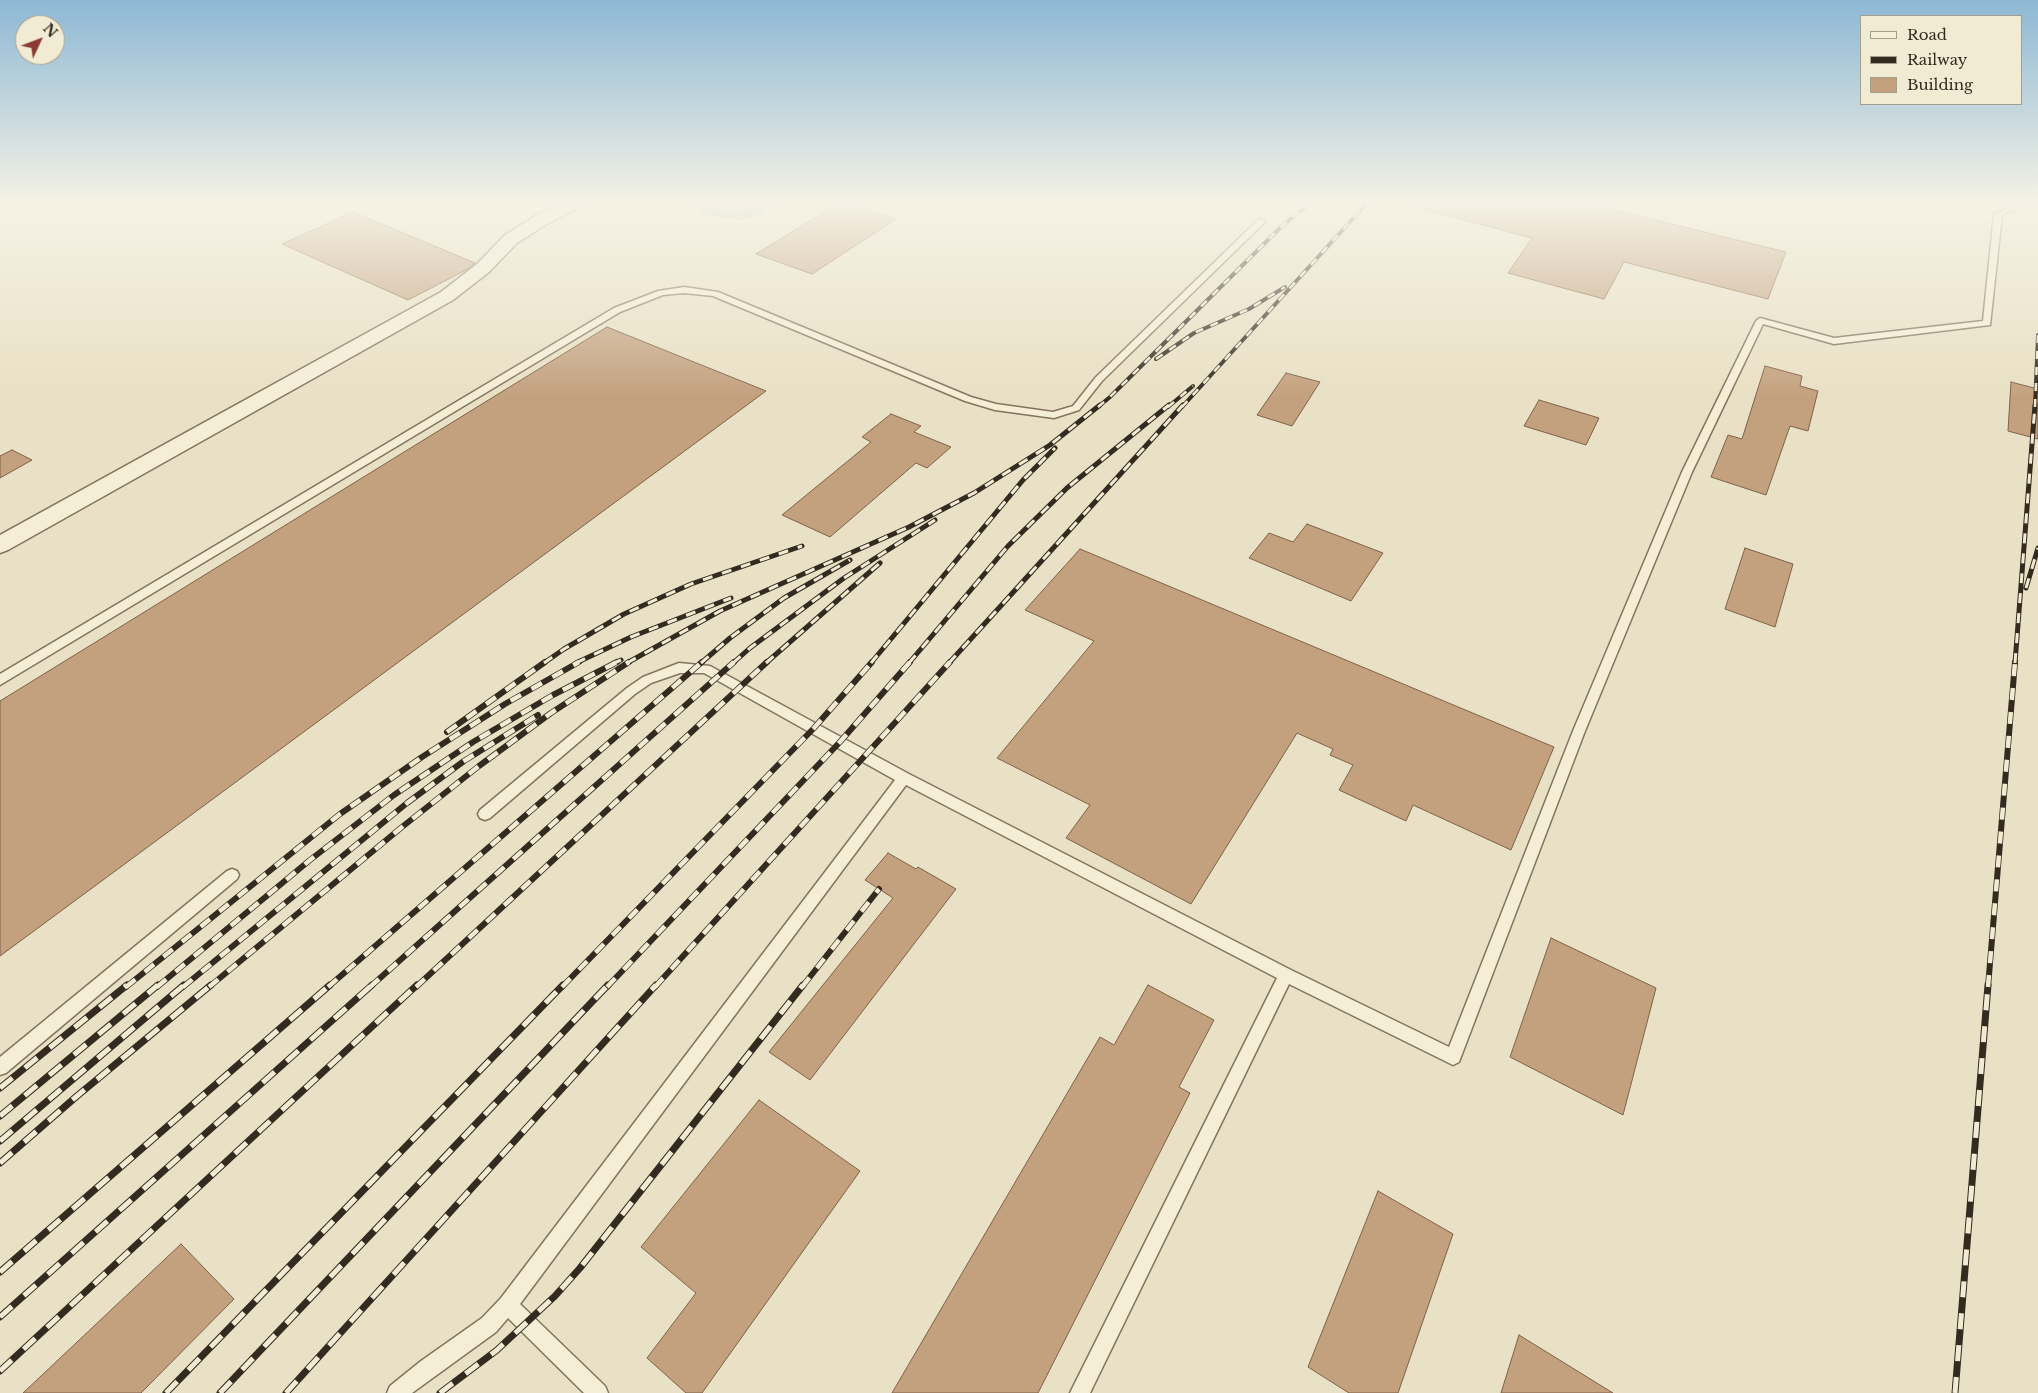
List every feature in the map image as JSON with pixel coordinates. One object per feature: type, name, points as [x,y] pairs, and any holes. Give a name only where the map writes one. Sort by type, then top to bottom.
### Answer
[{"type":"street","points":[[0,545],[447,296],[484,267]]},
{"type":"lane","points":[[0,680],[617,310],[661,293],[684,290],[714,294],[968,399],[995,407],[1054,414],[1076,408],[1099,380],[1215,267]]},
{"type":"lane","points":[[485,814],[631,691],[647,680],[679,668],[706,669],[904,778],[1286,975],[1453,1057],[1579,732],[1683,481],[1760,321],[1834,341],[1987,323],[1993,267]]},
{"type":"lane","points":[[397,1393],[428,1368],[489,1325],[508,1305],[904,778]]},
{"type":"lane","points":[[0,1067],[232,875]]},
{"type":"lane","points":[[1080,1393],[1286,975]]},
{"type":"lane","points":[[508,1305],[598,1393]]},
{"type":"building","points":[[334,267],[470,267],[408,300]]},
{"type":"building","points":[[792,267],[823,267],[812,274]]},
{"type":"building","points":[[1512,267],[1621,267],[1604,299],[1508,273]]},
{"type":"building","points":[[1643,267],[1780,267],[1768,299]]},
{"type":"building","points":[[607,327],[766,391],[0,956],[0,701]]},
{"type":"building","points":[[1765,366],[1802,376],[1800,386],[1818,391],[1808,431],[1790,426],[1766,495],[1711,477],[1728,435],[1742,439]]},
{"type":"building","points":[[1286,373],[1320,382],[1292,426],[1257,415]]},
{"type":"building","points":[[2011,382],[2038,389],[2038,439],[2008,431]]},
{"type":"building","points":[[1539,400],[1599,418],[1586,445],[1524,426]]},
{"type":"building","points":[[891,414],[921,426],[914,432],[951,447],[927,468],[916,463],[830,537],[782,515],[871,442],[862,437]]},
{"type":"building","points":[[12,450],[32,460],[0,478],[0,456]]},
{"type":"building","points":[[1307,524],[1383,553],[1351,601],[1249,558],[1269,533],[1293,542]]},
{"type":"building","points":[[1745,548],[1793,564],[1775,627],[1725,609]]},
{"type":"building","points":[[1080,549],[1554,747],[1511,850],[1413,805],[1406,821],[1339,790],[1353,765],[1330,755],[1333,749],[1297,733],[1191,904],[1066,838],[1090,805],[997,758],[1094,641],[1025,610]]},
{"type":"building","points":[[888,853],[916,869],[918,867],[956,889],[810,1080],[769,1052],[893,898],[865,880]]},
{"type":"building","points":[[1551,938],[1656,988],[1623,1115],[1510,1057]]},
{"type":"building","points":[[1148,985],[1214,1020],[1179,1087],[1190,1093],[1038,1393],[892,1393],[1100,1037],[1114,1045]]},
{"type":"building","points":[[759,1100],[860,1171],[702,1393],[686,1393],[647,1358],[696,1293],[641,1247]]},
{"type":"building","points":[[1378,1191],[1453,1234],[1398,1393],[1349,1393],[1308,1367]]},
{"type":"building","points":[[181,1244],[234,1299],[141,1393],[23,1393]]},
{"type":"building","points":[[1519,1335],[1613,1393],[1501,1393]]},
{"type":"railway","points":[[1098,407],[1241,267]]},
{"type":"railway","points":[[1182,407],[1309,267]]},
{"type":"railway","points":[[1156,359],[1194,333],[1249,309],[1285,287]]},
{"type":"railway","points":[[2035,407],[2038,335]]},
{"type":"railway","points":[[1168,407],[1193,386]]},
{"type":"railway","points":[[627,663],[720,611],[909,527],[974,493],[1050,445],[1100,405]]},
{"type":"railway","points":[[909,663],[1008,546],[1067,488],[1169,405]]},
{"type":"railway","points":[[949,663],[1183,405]]},
{"type":"railway","points":[[2015,663],[2035,405]]},
{"type":"railway","points":[[871,663],[1023,480],[1055,448]]},
{"type":"railway","points":[[733,663],[750,648],[844,578],[935,520]]},
{"type":"railway","points":[[544,663],[624,614],[691,584],[802,546]]},
{"type":"railway","points":[[2026,588],[2038,548]]},
{"type":"railway","points":[[701,663],[730,638],[784,598],[850,560]]},
{"type":"railway","points":[[766,663],[880,563]]},
{"type":"railway","points":[[576,663],[631,637],[731,598]]},
{"type":"railway","points":[[614,663],[621,660]]},
{"type":"railway","points":[[447,732],[545,662]]},
{"type":"railway","points":[[126,987],[340,814],[422,757],[505,704],[579,662]]},
{"type":"railway","points":[[157,987],[310,860],[394,795],[473,742],[553,695],[617,662]]},
{"type":"railway","points":[[209,987],[402,827],[479,766],[551,713],[629,662]]},
{"type":"railway","points":[[328,987],[702,662]]},
{"type":"railway","points":[[370,987],[734,662]]},
{"type":"railway","points":[[416,987],[767,662]]},
{"type":"railway","points":[[562,987],[814,728],[872,662]]},
{"type":"railway","points":[[607,987],[839,743],[910,662]]},
{"type":"railway","points":[[655,987],[950,662]]},
{"type":"railway","points":[[1988,987],[2015,662]]},
{"type":"railway","points":[[183,987],[407,803],[464,761],[538,715]]},
{"type":"railway","points":[[802,987],[879,889]]},
{"type":"railway","points":[[0,1088],[127,985]]},
{"type":"railway","points":[[0,1116],[158,985]]},
{"type":"railway","points":[[0,1141],[184,985]]},
{"type":"railway","points":[[0,1163],[77,1096],[211,985]]},
{"type":"railway","points":[[0,1272],[330,985]]},
{"type":"railway","points":[[0,1317],[372,985]]},
{"type":"railway","points":[[0,1371],[417,985]]},
{"type":"railway","points":[[166,1393],[563,985]]},
{"type":"railway","points":[[220,1393],[608,985]]},
{"type":"railway","points":[[286,1393],[656,985]]},
{"type":"railway","points":[[440,1393],[497,1350],[555,1296],[580,1268],[803,985]]},
{"type":"railway","points":[[1955,1393],[1988,985]]}]
